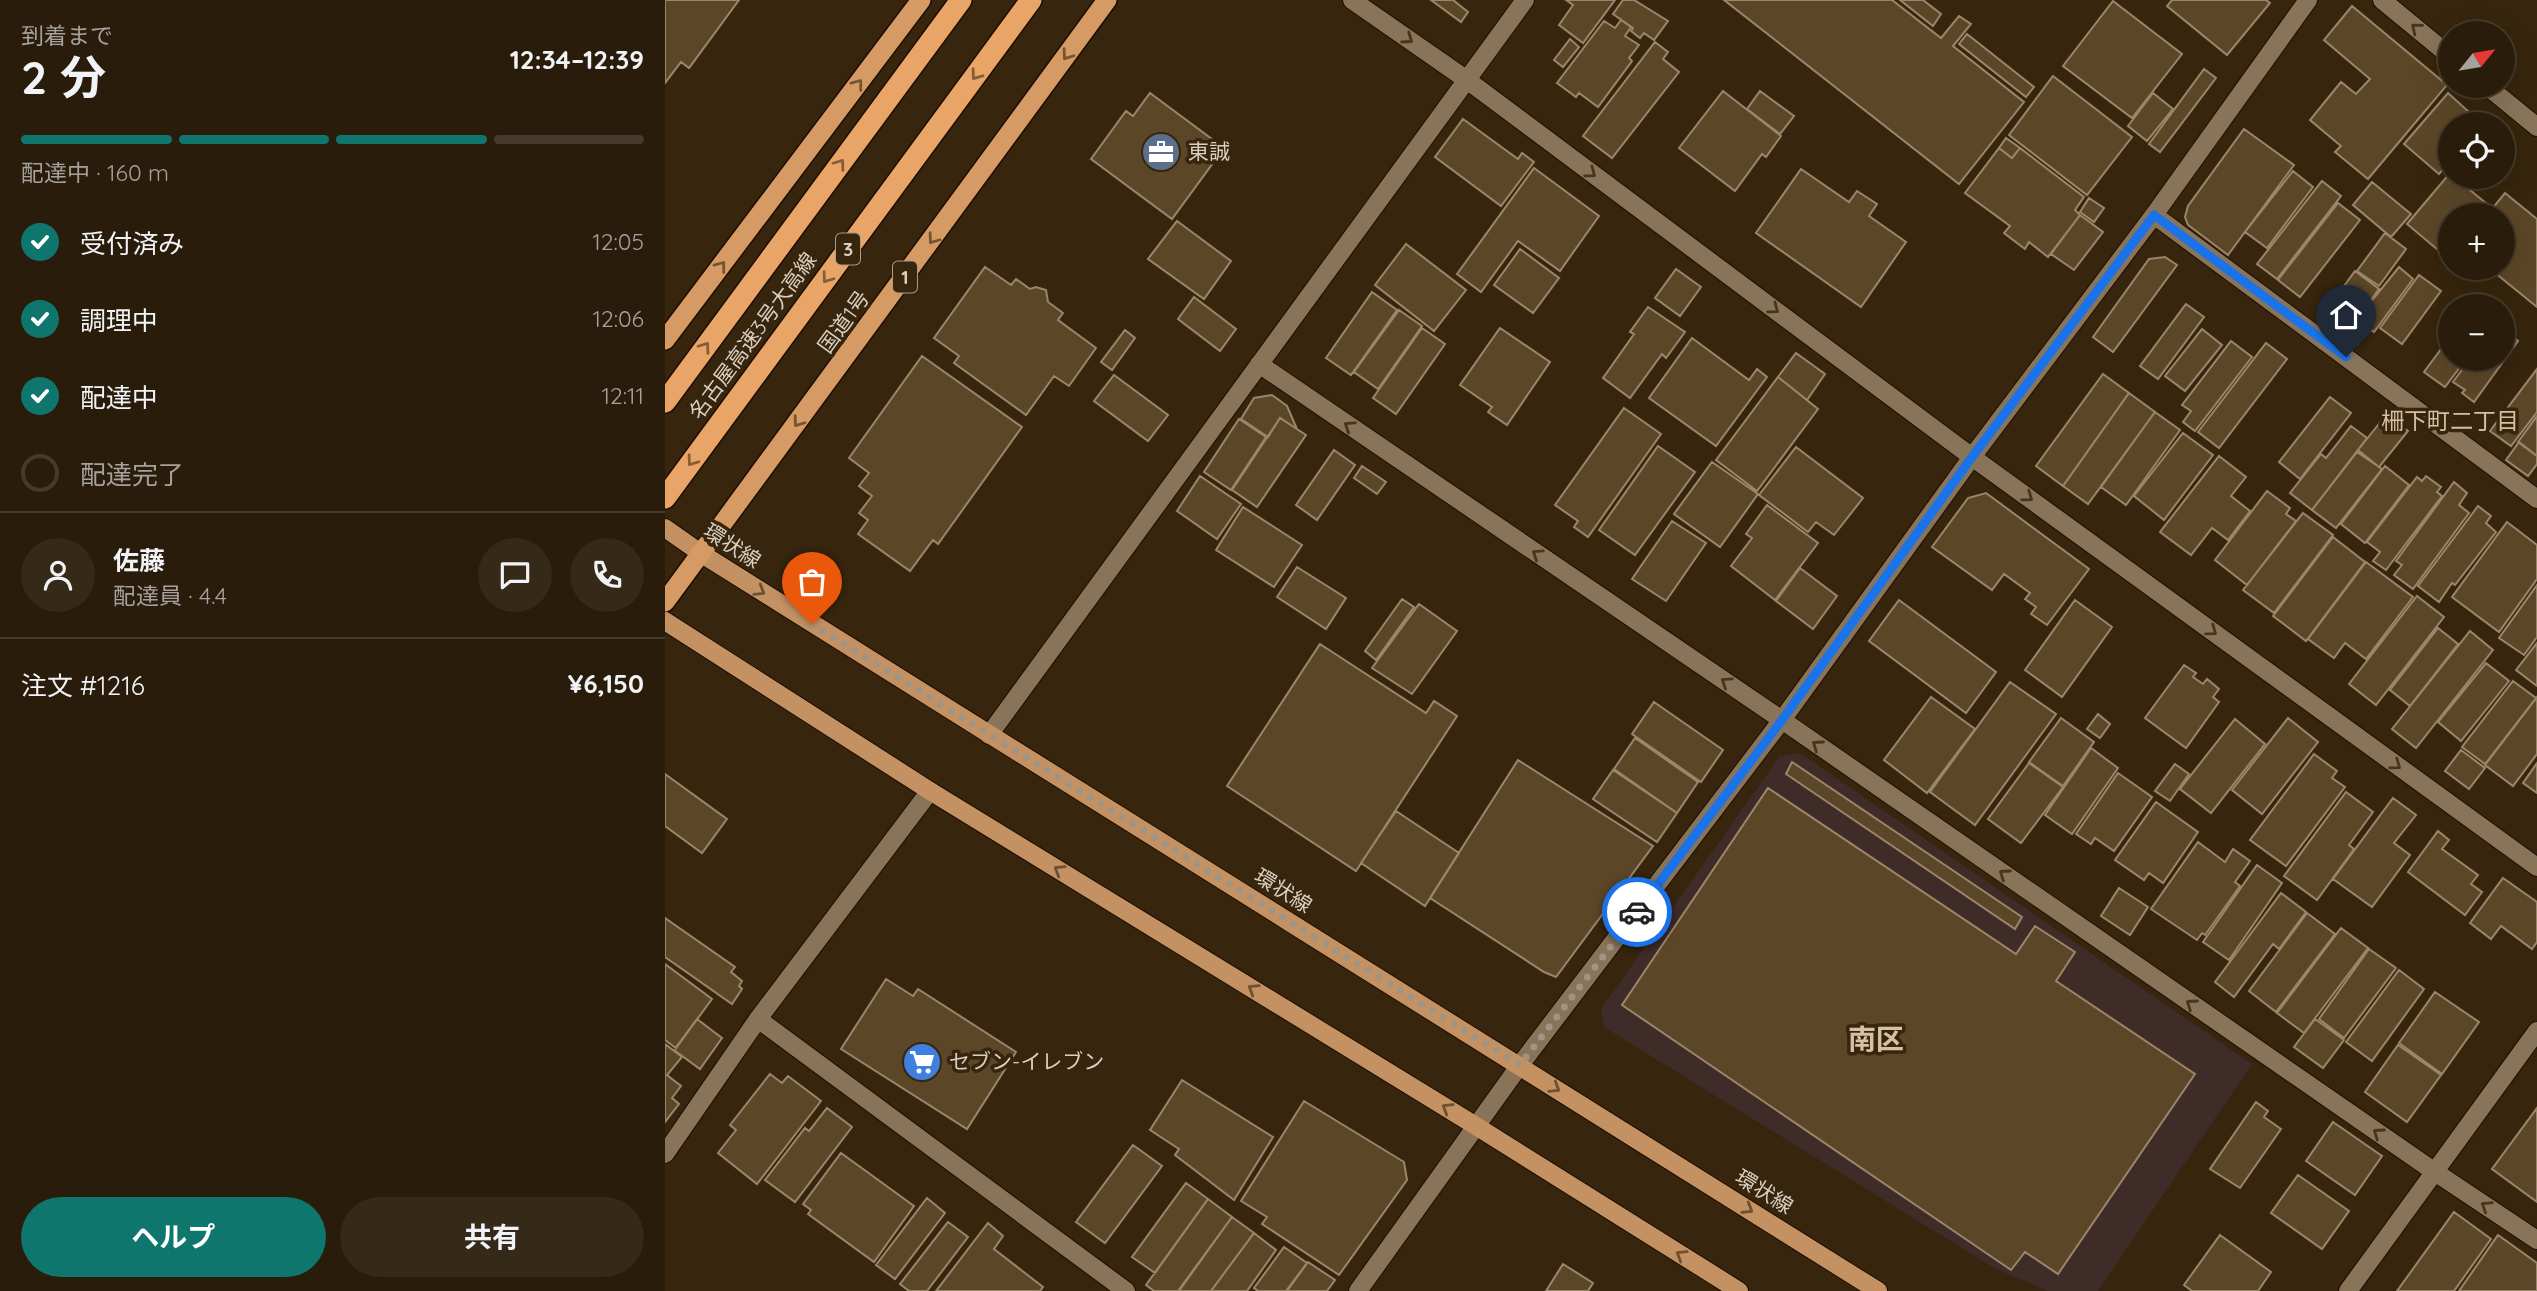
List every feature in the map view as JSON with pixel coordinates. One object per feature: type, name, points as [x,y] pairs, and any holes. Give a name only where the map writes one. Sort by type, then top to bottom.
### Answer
[{"type":"highway","points":[[665,340],[921,0]]},
{"type":"highway","name":"名古屋高速3号大高線","points":[[665,402],[961,0]]},
{"type":"highway","name":"名古屋高速3号大高線","points":[[665,498],[1031,0]]},
{"type":"highway","name":"国道1号","points":[[665,602],[1107,0]]},
{"type":"main road","name":"環状線","points":[[665,528],[989,735],[1878,1291]]},
{"type":"main road","points":[[665,621],[930,791],[1739,1291]]},
{"type":"street","points":[[1352,0],[1467,80],[1972,457],[2537,867]]},
{"type":"street","points":[[989,735],[1525,0]]},
{"type":"street","points":[[1358,1291],[1520,1065],[1782,720],[1972,457],[2154,215],[2308,0]]},
{"type":"street","points":[[2382,0],[2438,45]]},
{"type":"street","points":[[2502,98],[2537,127]]},
{"type":"street","points":[[2154,215],[2537,499]]},
{"type":"street","points":[[1259,364],[2537,1240]]},
{"type":"street","points":[[665,1154],[758,1019],[930,791]]},
{"type":"street","points":[[758,1019],[1126,1291]]},
{"type":"street","points":[[2348,1291],[2537,1031]]},
{"type":"shaded area","points":[[1800,753],[2252,1064],[2098,1291],[2048,1291],[1994,1268],[1604,1027],[1601,1009],[1780,756]]},
{"type":"building","points":[[665,0],[739,0],[689,68],[681,62],[665,83]]},
{"type":"building","points":[[1431,0],[1453,0],[1468,12],[1461,22]]},
{"type":"building","points":[[1566,0],[1615,0],[1583,43],[1559,25],[1573,5]]},
{"type":"building","points":[[1623,0],[1634,0],[1668,21],[1654,40],[1644,33],[1640,38],[1631,31],[1633,28],[1613,14]]},
{"type":"building","points":[[1724,0],[1892,0],[1941,38],[1959,16],[1971,24],[1953,46],[2024,102],[1959,184]]},
{"type":"building","points":[[1900,0],[1923,0],[1941,14],[1933,26]]},
{"type":"building","points":[[2172,0],[2266,0],[2270,3],[2227,55],[2167,6]]},
{"type":"building","points":[[2113,1],[2182,54],[2132,118],[2063,66]]},
{"type":"building","points":[[2352,6],[2438,78],[2438,96],[2368,179],[2335,152],[2341,146],[2310,120],[2341,82],[2356,94],[2370,79],[2324,40]]},
{"type":"building","points":[[1621,20],[1631,27],[1625,36],[1639,45],[1629,58],[1632,61],[1598,107],[1579,93],[1576,97],[1557,83],[1604,21],[1615,28]]},
{"type":"building","points":[[1967,34],[2034,87],[2026,97],[1959,44]]},
{"type":"building","points":[[1570,39],[1579,47],[1563,67],[1554,60]]},
{"type":"building","points":[[1655,42],[1668,52],[1663,59],[1679,72],[1612,158],[1583,136]]},
{"type":"building","points":[[2204,69],[2216,78],[2160,152],[2149,144]]},
{"type":"building","points":[[2053,76],[2132,137],[2087,195],[2009,135]]},
{"type":"building","points":[[1723,91],[1781,136],[1766,157],[1762,154],[1735,191],[1679,148]]},
{"type":"building","points":[[1760,91],[1794,116],[1780,134],[1747,109]]},
{"type":"building","points":[[1150,93],[1224,148],[1172,219],[1091,159],[1126,111],[1133,116]]},
{"type":"building","points":[[2153,93],[2173,109],[2147,141],[2128,126]]},
{"type":"building","points":[[2444,98],[2453,98],[2469,112],[2438,112],[2438,173],[2404,144]]},
{"type":"building","points":[[1463,119],[1518,159],[1522,153],[1534,162],[1501,206],[1435,157]]},
{"type":"building","points":[[2244,129],[2294,165],[2228,255],[2188,225],[2185,217],[2188,206]]},
{"type":"building","points":[[2006,138],[2020,148],[2012,158],[1999,148]]},
{"type":"building","points":[[1999,148],[2012,158],[2020,148],[2084,197],[2075,210],[2080,215],[2048,257],[2029,242],[2025,249],[2004,233],[2010,226],[1965,193]]},
{"type":"building","points":[[1534,168],[1599,216],[1560,271],[1518,241],[1481,292],[1457,274]]},
{"type":"building","points":[[1801,169],[1849,202],[1857,191],[1877,204],[1869,216],[1906,242],[1861,307],[1756,233]]},
{"type":"building","points":[[2293,171],[2313,187],[2267,248],[2245,232]]},
{"type":"building","points":[[2322,181],[2341,196],[2277,279],[2257,264]]},
{"type":"building","points":[[2372,182],[2411,214],[2391,237],[2353,205]]},
{"type":"building","points":[[2438,187],[2469,189],[2486,203],[2438,203],[2438,250],[2407,224]]},
{"type":"building","points":[[2505,193],[2537,219],[2537,307],[2504,280],[2515,280],[2515,203],[2497,203]]},
{"type":"building","points":[[2089,198],[2104,208],[2094,222],[2080,212]]},
{"type":"building","points":[[2338,203],[2360,220],[2300,297],[2278,280]]},
{"type":"building","points":[[2080,215],[2103,232],[2074,270],[2051,254]]},
{"type":"building","points":[[1177,221],[1231,261],[1204,299],[1148,259]]},
{"type":"building","points":[[2385,233],[2406,249],[2379,286],[2357,271]]},
{"type":"building","points":[[1406,244],[1466,290],[1434,331],[1375,285]]},
{"type":"building","points":[[1520,249],[1559,278],[1533,313],[1494,285]]},
{"type":"building","points":[[2165,257],[2177,265],[2113,352],[2093,337],[2149,259]]},
{"type":"building","points":[[985,267],[1011,285],[1016,279],[1030,289],[1036,287],[1046,290],[1048,302],[1063,313],[1058,320],[1096,348],[1069,386],[1054,376],[1026,415],[954,363],[959,356],[934,338]]},
{"type":"building","points":[[2399,267],[2413,279],[2374,332],[2357,319]]},
{"type":"building","points":[[1676,269],[1701,287],[1680,316],[1655,298]]},
{"type":"building","points":[[2355,271],[2379,289],[2344,336],[2320,319]]},
{"type":"building","points":[[2419,275],[2441,291],[2402,344],[2380,328]]},
{"type":"building","points":[[1372,292],[1397,310],[1351,375],[1326,358]]},
{"type":"building","points":[[1194,297],[1236,329],[1220,351],[1178,319]]},
{"type":"building","points":[[2186,304],[2204,317],[2158,379],[2140,366]]},
{"type":"building","points":[[1648,307],[1685,332],[1666,358],[1662,354],[1630,398],[1603,378],[1634,334],[1630,332]]},
{"type":"building","points":[[1399,310],[1422,326],[1378,389],[1354,372]]},
{"type":"building","points":[[1422,328],[1445,344],[1396,414],[1373,398]]},
{"type":"building","points":[[1500,328],[1550,362],[1507,425],[1488,412],[1492,407],[1460,385]]},
{"type":"building","points":[[2202,329],[2222,345],[2185,391],[2165,376]]},
{"type":"building","points":[[1125,330],[1135,338],[1112,370],[1101,362]]},
{"type":"building","points":[[1692,338],[1749,380],[1757,369],[1767,377],[1716,446],[1649,398]]},
{"type":"building","points":[[2231,341],[2252,357],[2195,431],[2183,422],[2191,411],[2182,405]]},
{"type":"building","points":[[2266,343],[2287,359],[2219,448],[2198,432]]},
{"type":"building","points":[[1796,353],[1825,374],[1807,400],[1778,377]]},
{"type":"building","points":[[2438,353],[2438,371],[2457,371],[2445,387],[2424,372]]},
{"type":"building","points":[[922,356],[1022,427],[938,544],[933,540],[910,571],[858,534],[868,520],[859,513],[872,496],[859,486],[869,473],[849,458]]},
{"type":"building","points":[[2537,369],[2537,412],[2511,446],[2490,431]]},
{"type":"building","points":[[2461,371],[2496,371],[2474,402],[2462,393],[2465,390],[2453,382]]},
{"type":"building","points":[[2103,374],[2129,393],[2063,486],[2036,466]]},
{"type":"building","points":[[1114,375],[1168,415],[1148,441],[1094,401]]},
{"type":"building","points":[[1778,377],[1818,409],[1757,491],[1716,460]]},
{"type":"building","points":[[2129,393],[2155,412],[2088,504],[2063,486]]},
{"type":"building","points":[[1272,395],[1287,406],[1297,429],[1280,418],[1268,437],[1241,419],[1254,398]]},
{"type":"building","points":[[2330,397],[2351,413],[2300,479],[2279,462]]},
{"type":"building","points":[[1624,408],[1661,434],[1588,537],[1574,527],[1578,521],[1555,505]]},
{"type":"building","points":[[2155,412],[2180,430],[2126,505],[2101,487]]},
{"type":"building","points":[[2386,415],[2408,431],[2379,467],[2358,450]]},
{"type":"building","points":[[2537,416],[2537,456],[2518,442]]},
{"type":"building","points":[[1280,418],[1306,435],[1257,507],[1232,490]]},
{"type":"building","points":[[1239,419],[1266,437],[1231,490],[1204,472]]},
{"type":"building","points":[[2351,426],[2367,438],[2312,510],[2290,493],[2321,454],[2326,458]]},
{"type":"building","points":[[2183,433],[2213,455],[2164,520],[2134,496]]},
{"type":"building","points":[[2519,442],[2537,456],[2537,464],[2528,476],[2506,460]]},
{"type":"building","points":[[1658,446],[1695,472],[1635,555],[1599,530]]},
{"type":"building","points":[[1796,447],[1863,498],[1834,535],[1816,522],[1808,532],[1759,495]]},
{"type":"building","points":[[1334,450],[1355,465],[1317,520],[1296,505]]},
{"type":"building","points":[[2357,452],[2382,469],[2336,528],[2312,510]]},
{"type":"building","points":[[2219,456],[2246,477],[2231,496],[2250,511],[2228,540],[2212,528],[2191,555],[2160,532]]},
{"type":"building","points":[[1712,462],[1758,494],[1720,547],[1674,514]]},
{"type":"building","points":[[1362,466],[1386,482],[1377,494],[1354,478]]},
{"type":"building","points":[[2385,466],[2409,485],[2365,543],[2341,524]]},
{"type":"building","points":[[1200,476],[1241,504],[1217,539],[1177,511]]},
{"type":"building","points":[[2426,476],[2441,487],[2437,492],[2442,496],[2386,570],[2373,561],[2380,552],[2367,542],[2417,477],[2422,481]]},
{"type":"building","points":[[2454,482],[2467,493],[2459,505],[2469,513],[2413,589],[2394,575],[2402,565],[2396,561]]},
{"type":"building","points":[[2267,491],[2290,508],[2286,514],[2296,521],[2247,585],[2215,560]]},
{"type":"building","points":[[1986,493],[2089,569],[2047,625],[2031,614],[2036,607],[2025,599],[2030,593],[2004,574],[1992,590],[1932,547],[1968,498]]},
{"type":"building","points":[[1767,505],[1818,543],[1775,600],[1731,566],[1752,538],[1746,534]]},
{"type":"building","points":[[2478,506],[2491,516],[2486,523],[2496,532],[2439,602],[2418,586]]},
{"type":"building","points":[[1243,507],[1302,545],[1274,587],[1216,550]]},
{"type":"building","points":[[2303,513],[2333,535],[2274,613],[2243,590]]},
{"type":"building","points":[[1672,521],[1706,543],[1666,601],[1632,579]]},
{"type":"building","points":[[2507,522],[2537,545],[2537,579],[2499,632],[2452,597]]},
{"type":"building","points":[[2333,537],[2365,562],[2306,641],[2273,616]]},
{"type":"building","points":[[2366,562],[2413,597],[2366,659],[2345,643],[2334,658],[2308,639]]},
{"type":"building","points":[[1297,567],[1346,598],[1326,629],[1277,597]]},
{"type":"building","points":[[1800,568],[1837,596],[1813,629],[1776,601]]},
{"type":"building","points":[[2537,585],[2537,637],[2524,655],[2499,638]]},
{"type":"building","points":[[2417,596],[2444,617],[2376,705],[2349,684]]},
{"type":"building","points":[[1402,599],[1414,607],[1376,660],[1365,651]]},
{"type":"building","points":[[1899,600],[1996,672],[1966,713],[1869,641]]},
{"type":"building","points":[[2075,600],[2112,627],[2062,697],[2025,670]]},
{"type":"building","points":[[1419,604],[1457,631],[1412,694],[1372,668]]},
{"type":"building","points":[[2438,628],[2458,644],[2410,706],[2390,690]]},
{"type":"building","points":[[2470,631],[2493,650],[2416,748],[2392,729]]},
{"type":"building","points":[[2537,643],[2537,686],[2516,670]]},
{"type":"building","points":[[1320,644],[1426,713],[1434,701],[1457,716],[1356,871],[1227,786]]},
{"type":"building","points":[[2486,663],[2509,681],[2461,741],[2438,722]]},
{"type":"building","points":[[2184,665],[2196,673],[2193,677],[2203,684],[2207,679],[2219,689],[2213,697],[2219,702],[2186,748],[2145,718]]},
{"type":"building","points":[[2513,681],[2536,698],[2485,764],[2462,747]]},
{"type":"building","points":[[2010,682],[2056,714],[1975,825],[1930,792]]},
{"type":"building","points":[[1931,697],[1975,729],[1927,793],[1884,760]]},
{"type":"building","points":[[2537,697],[2537,754],[2513,786],[2485,765]]},
{"type":"building","points":[[1654,702],[1723,750],[1701,782],[1632,734]]},
{"type":"building","points":[[2098,714],[2110,724],[2100,738],[2087,729]]},
{"type":"building","points":[[2061,718],[2094,742],[2063,786],[2029,762]]},
{"type":"building","points":[[2288,718],[2318,742],[2262,814],[2232,790]]},
{"type":"building","points":[[2235,719],[2265,744],[2211,813],[2180,789]]},
{"type":"building","points":[[1635,738],[1698,782],[1677,813],[1614,769]]},
{"type":"building","points":[[2091,748],[2118,768],[2072,834],[2045,815]]},
{"type":"building","points":[[2461,750],[2485,768],[2469,789],[2445,771]]},
{"type":"building","points":[[2314,754],[2337,771],[2332,778],[2345,787],[2286,866],[2250,840]]},
{"type":"building","points":[[1518,760],[1653,846],[1556,977],[1544,972],[1430,898]]},
{"type":"building","points":[[1792,762],[2022,917],[2015,929],[1786,774]]},
{"type":"building","points":[[2029,763],[2063,787],[2021,843],[1988,819]]},
{"type":"building","points":[[2537,763],[2537,793],[2523,783]]},
{"type":"building","points":[[2175,764],[2189,774],[2170,801],[2155,791]]},
{"type":"building","points":[[1613,770],[1677,813],[1657,842],[1593,799]]},
{"type":"building","points":[[2118,773],[2152,797],[2114,851],[2095,838],[2091,844],[2076,834]]},
{"type":"building","points":[[665,774],[727,819],[702,853],[665,826]]},
{"type":"building","points":[[1768,788],[2016,954],[2035,926],[2075,952],[2056,981],[2195,1074],[2058,1274],[2025,1252],[2011,1270],[1622,1005]]},
{"type":"building","points":[[2346,792],[2373,812],[2349,845],[2354,849],[2317,900],[2284,876]]},
{"type":"building","points":[[2393,798],[2416,815],[2394,843],[2410,855],[2372,907],[2333,879]]},
{"type":"building","points":[[2156,802],[2198,832],[2163,883],[2149,873],[2144,880],[2115,860]]},
{"type":"building","points":[[1396,811],[1459,853],[1425,906],[1361,863]]},
{"type":"building","points":[[2438,831],[2449,840],[2442,849],[2478,875],[2471,884],[2482,892],[2465,915],[2408,872]]},
{"type":"building","points":[[2198,842],[2225,862],[2233,849],[2250,861],[2235,882],[2240,886],[2205,935],[2202,933],[2197,940],[2151,909]]},
{"type":"building","points":[[2257,865],[2282,883],[2229,960],[2203,942]]},
{"type":"building","points":[[2503,878],[2537,902],[2537,942],[2532,949],[2501,926],[2491,939],[2470,923]]},
{"type":"building","points":[[2119,888],[2148,907],[2130,935],[2101,916]]},
{"type":"building","points":[[2281,893],[2306,912],[2279,949],[2273,944],[2234,997],[2215,982]]},
{"type":"building","points":[[2307,913],[2335,934],[2276,1012],[2249,991]]},
{"type":"building","points":[[665,918],[735,967],[731,972],[742,981],[739,986],[742,989],[732,1004],[665,957]]},
{"type":"building","points":[[2341,928],[2368,948],[2304,1033],[2277,1013]]},
{"type":"building","points":[[2369,949],[2396,968],[2344,1038],[2319,1019]]},
{"type":"building","points":[[665,964],[712,999],[676,1048],[665,1040]]},
{"type":"building","points":[[2399,970],[2424,989],[2372,1061],[2346,1042]]},
{"type":"building","points":[[886,979],[913,996],[918,989],[1016,1052],[967,1129],[841,1049]]},
{"type":"building","points":[[2435,992],[2479,1022],[2442,1074],[2399,1043]]},
{"type":"building","points":[[697,1019],[722,1038],[700,1069],[674,1050]]},
{"type":"building","points":[[2315,1019],[2344,1040],[2323,1068],[2294,1047]]},
{"type":"building","points":[[665,1044],[682,1057],[667,1075],[681,1086],[672,1098],[679,1104],[665,1122]]},
{"type":"building","points":[[2398,1045],[2441,1075],[2407,1122],[2365,1092]]},
{"type":"building","points":[[770,1074],[782,1083],[788,1076],[821,1101],[757,1184],[718,1153],[736,1130],[730,1125]]},
{"type":"building","points":[[1182,1080],[1273,1137],[1234,1200],[1175,1155],[1179,1149],[1150,1130]]},
{"type":"building","points":[[1304,1101],[1404,1162],[1407,1180],[1339,1275],[1262,1224],[1267,1217],[1241,1201]]},
{"type":"building","points":[[2256,1102],[2268,1111],[2264,1117],[2281,1129],[2240,1188],[2210,1169]]},
{"type":"building","points":[[827,1108],[852,1127],[795,1202],[765,1180],[805,1128],[809,1131]]},
{"type":"building","points":[[2537,1108],[2537,1202],[2492,1169]]},
{"type":"building","points":[[2333,1122],[2382,1156],[2355,1195],[2306,1161]]},
{"type":"building","points":[[1133,1145],[1162,1166],[1105,1243],[1076,1222]]},
{"type":"building","points":[[841,1153],[914,1206],[874,1262],[808,1214],[811,1210],[803,1204]]},
{"type":"building","points":[[2298,1175],[2349,1211],[2322,1249],[2271,1213]]},
{"type":"building","points":[[1186,1183],[1208,1199],[1155,1273],[1132,1257]]},
{"type":"building","points":[[927,1198],[945,1213],[895,1279],[876,1265]]},
{"type":"building","points":[[1208,1199],[1232,1217],[1178,1291],[1154,1291],[1146,1285]]},
{"type":"building","points":[[2454,1212],[2491,1239],[2454,1291],[2397,1291]]},
{"type":"building","points":[[1232,1217],[1254,1233],[1211,1291],[1179,1291]]},
{"type":"building","points":[[948,1222],[968,1237],[927,1291],[909,1291],[900,1284]]},
{"type":"building","points":[[988,1223],[1003,1236],[994,1249],[1043,1287],[1040,1291],[936,1291]]},
{"type":"building","points":[[1254,1233],[1276,1250],[1247,1291],[1211,1291]]},
{"type":"building","points":[[2220,1235],[2271,1272],[2258,1291],[2192,1291],[2184,1285]]},
{"type":"building","points":[[2498,1235],[2537,1263],[2537,1291],[2459,1291]]},
{"type":"building","points":[[1284,1247],[1307,1263],[1286,1291],[1258,1291],[1254,1288]]},
{"type":"building","points":[[1308,1262],[1335,1280],[1327,1291],[1287,1291]]},
{"type":"building","points":[[1563,1264],[1593,1283],[1588,1291],[1546,1291]]},
{"type":"way so far","points":[[812,624],[1520,1065],[1637,912]]},
{"type":"place","name":"東誠","points":[[1161,152]]},
{"type":"place","name":"セブン-イレブン","points":[[922,1062]]},
{"type":"district","name":"柵下町二丁目","points":[[2450,421]]},
{"type":"district","name":"南区","points":[[1876,1039]]},
{"type":"route","points":[[1637,912],[2154,215],[2346,357]]}]
